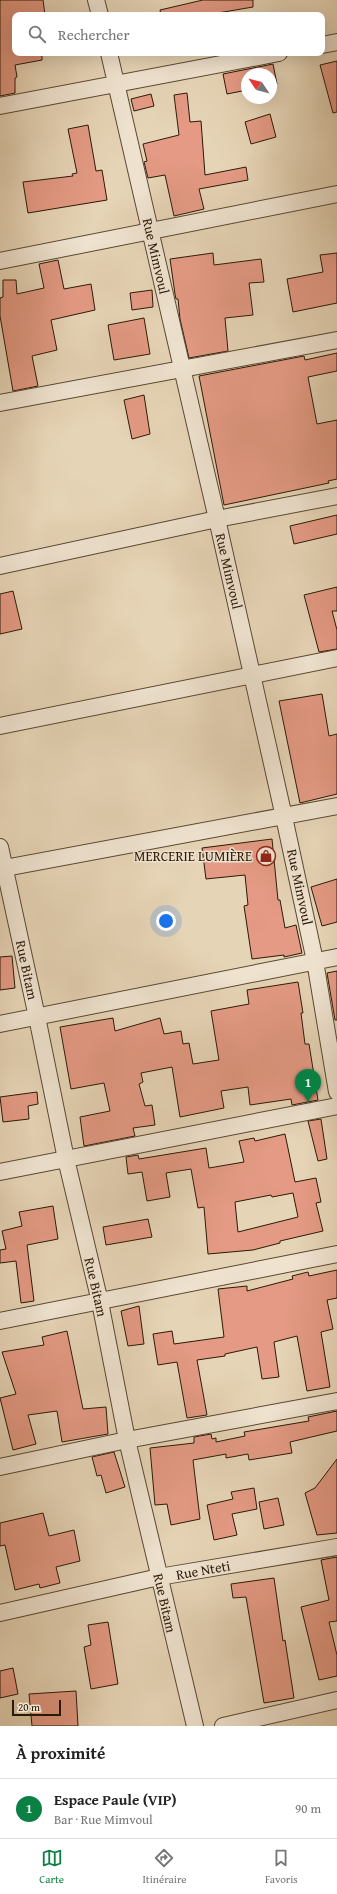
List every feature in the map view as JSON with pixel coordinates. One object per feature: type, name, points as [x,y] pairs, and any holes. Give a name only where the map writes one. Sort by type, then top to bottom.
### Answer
[{"type":"street","points":[[96,0],[99,12]]},
{"type":"street","points":[[325,44],[337,42]]},
{"type":"street","name":"Rue Mimvoul","points":[[110,56],[217,519],[284,817],[315,961],[337,1092]]},
{"type":"street","points":[[0,106],[264,56]]},
{"type":"street","points":[[0,261],[337,194]]},
{"type":"street","points":[[0,403],[337,340]]},
{"type":"street","points":[[0,566],[217,519],[337,496]]},
{"type":"street","points":[[0,726],[337,658]]},
{"type":"street","points":[[2,869],[337,806]]},
{"type":"street","name":"Rue Bitam","points":[[0,847],[2,869],[37,1016],[66,1159],[100,1302],[127,1440],[195,1726]]},
{"type":"street","points":[[0,1024],[337,956]]},
{"type":"street","points":[[0,1172],[337,1106]]},
{"type":"street","points":[[0,1321],[337,1254]]},
{"type":"street","points":[[0,1467],[127,1440],[337,1401]]},
{"type":"street","name":"Rue Nteti","points":[[0,1613],[159,1577],[337,1547]]},
{"type":"street","points":[[223,1726],[337,1700]]},
{"type":"building","points":[[0,0],[43,0],[45,12],[12,12],[12,56],[42,56],[42,60],[15,65],[17,77],[15,78],[15,93],[0,96]]},
{"type":"building","points":[[203,0],[253,0],[253,7],[224,12],[160,12],[160,10]]},
{"type":"building","points":[[337,61],[337,112],[333,113],[320,65]]},
{"type":"building","points":[[273,64],[274,68],[253,68]]},
{"type":"building","points":[[241,70],[241,91],[227,94],[223,74]]},
{"type":"building","points":[[187,93],[190,122],[201,121],[205,175],[246,167],[248,180],[199,189],[204,209],[174,216],[165,175],[148,178],[144,162],[147,161],[143,144],[179,135],[174,95]]},
{"type":"building","points":[[151,94],[154,106],[134,111],[131,99]]},
{"type":"building","points":[[270,114],[276,137],[251,144],[245,122]]},
{"type":"building","points":[[88,125],[96,171],[102,170],[107,200],[28,213],[23,182],[73,176],[72,174],[77,173],[68,129]]},
{"type":"building","points":[[213,253],[214,265],[261,259],[264,282],[249,283],[253,315],[225,318],[228,351],[189,358],[180,319],[178,299],[176,299],[175,294],[170,259]]},
{"type":"building","points":[[337,253],[337,303],[293,312],[287,279],[323,272],[320,255]]},
{"type":"building","points":[[58,260],[64,289],[91,284],[95,310],[51,320],[57,350],[32,356],[38,386],[13,391],[0,316],[0,298],[3,297],[3,280],[16,280],[17,294],[44,288],[39,264]]},
{"type":"building","points":[[152,290],[153,307],[132,310],[130,293]]},
{"type":"building","points":[[144,318],[150,354],[114,360],[108,325]]},
{"type":"building","points":[[337,353],[337,371],[308,377],[317,424],[337,420],[337,479],[328,481],[329,483],[224,505],[199,376],[304,356],[305,360]]},
{"type":"building","points":[[144,395],[150,434],[132,439],[124,400]]},
{"type":"building","points":[[337,515],[337,534],[294,544],[290,526]]},
{"type":"building","points":[[337,587],[337,611],[332,611],[337,630],[337,649],[319,652],[304,595]]},
{"type":"building","points":[[13,591],[22,629],[0,634],[0,594]]},
{"type":"building","points":[[322,694],[329,736],[337,734],[337,794],[300,803],[279,701]]},
{"type":"building","points":[[272,839],[278,900],[280,900],[285,928],[296,925],[302,953],[284,957],[284,955],[252,959],[244,906],[248,905],[245,875],[206,879],[202,848]]},
{"type":"building","points":[[337,879],[337,922],[322,926],[311,887]]},
{"type":"building","points":[[12,956],[15,988],[0,990],[0,957]]},
{"type":"building","points":[[337,971],[337,1020],[335,1020],[327,973]]},
{"type":"building","points":[[298,982],[303,1013],[301,1013],[305,1044],[309,1044],[318,1100],[292,1105],[291,1099],[250,1105],[248,1087],[221,1091],[224,1108],[180,1117],[172,1067],[141,1073],[143,1082],[139,1084],[145,1106],[152,1105],[155,1125],[133,1128],[135,1136],[84,1146],[80,1117],[110,1111],[104,1083],[71,1089],[60,1027],[113,1018],[115,1031],[160,1018],[164,1034],[181,1031],[183,1044],[189,1043],[193,1064],[219,1060],[211,1011],[249,1004],[247,990]]},
{"type":"building","points":[[37,1092],[38,1104],[28,1106],[29,1119],[3,1122],[0,1097]]},
{"type":"building","points":[[321,1119],[327,1159],[318,1161],[308,1121]]},
{"type":"building","points":[[285,1134],[295,1182],[316,1178],[321,1202],[316,1203],[323,1231],[280,1241],[280,1243],[253,1250],[208,1254],[204,1207],[198,1208],[191,1169],[166,1173],[170,1197],[147,1201],[142,1172],[128,1174],[126,1157],[138,1155],[139,1159],[206,1148],[209,1168],[244,1162],[239,1141],[254,1138],[255,1141]],"holes":[[[293,1193],[298,1217],[238,1232],[235,1202],[271,1195],[272,1197]]]},
{"type":"building","points":[[53,1206],[58,1239],[27,1245],[34,1301],[21,1303],[16,1261],[0,1263],[0,1250],[6,1249],[2,1231],[22,1226],[19,1212]]},
{"type":"building","points":[[148,1219],[152,1237],[106,1245],[103,1227]]},
{"type":"building","points":[[337,1270],[337,1298],[327,1300],[333,1329],[321,1332],[330,1387],[307,1391],[297,1336],[274,1342],[279,1377],[262,1379],[257,1347],[225,1354],[225,1356],[197,1360],[207,1415],[187,1418],[177,1362],[158,1365],[153,1334],[172,1331],[174,1344],[224,1337],[218,1289],[247,1286],[247,1291],[293,1279],[292,1276],[308,1272],[309,1276]]},
{"type":"building","points":[[139,1306],[144,1344],[128,1346],[121,1311]]},
{"type":"building","points":[[67,1331],[83,1409],[106,1407],[108,1434],[62,1442],[57,1411],[28,1415],[36,1444],[13,1450],[0,1398],[16,1394],[2,1352],[44,1345],[42,1337]]},
{"type":"building","points":[[337,1411],[337,1431],[290,1442],[292,1453],[249,1460],[248,1454],[226,1458],[226,1454],[193,1460],[200,1519],[171,1525],[167,1504],[155,1505],[150,1448],[194,1443],[194,1437],[211,1434],[212,1439],[216,1438],[216,1442],[245,1436],[244,1432],[309,1421],[308,1417]]},
{"type":"building","points":[[114,1452],[125,1487],[106,1493],[101,1475],[97,1476],[92,1457]]},
{"type":"building","points":[[337,1459],[337,1533],[317,1535],[305,1493],[315,1488]]},
{"type":"building","points":[[254,1488],[257,1509],[232,1514],[237,1535],[214,1540],[207,1505],[233,1499],[231,1492]]},
{"type":"building","points":[[278,1498],[284,1525],[264,1529],[259,1502]]},
{"type":"building","points":[[43,1513],[49,1536],[74,1530],[80,1561],[56,1567],[60,1583],[40,1588],[39,1584],[15,1590],[5,1545],[0,1546],[0,1523]]},
{"type":"building","points":[[337,1557],[337,1621],[329,1622],[337,1655],[337,1676],[319,1680],[301,1607],[329,1600],[321,1560]]},
{"type":"building","points":[[274,1578],[283,1641],[285,1640],[294,1698],[264,1703],[246,1597],[233,1598],[231,1584]]},
{"type":"building","points":[[108,1622],[118,1684],[91,1689],[84,1647],[91,1645],[88,1625]]},
{"type":"building","points":[[13,1668],[18,1694],[0,1698],[0,1671]]},
{"type":"building","points":[[76,1691],[78,1726],[32,1726],[29,1694]]},
{"type":"place","name":"MERCERIE LUMIÈRE","points":[[266,856]]},
{"type":"place","name":"Espace Paule (VIP)","points":[[308,1102]]}]
